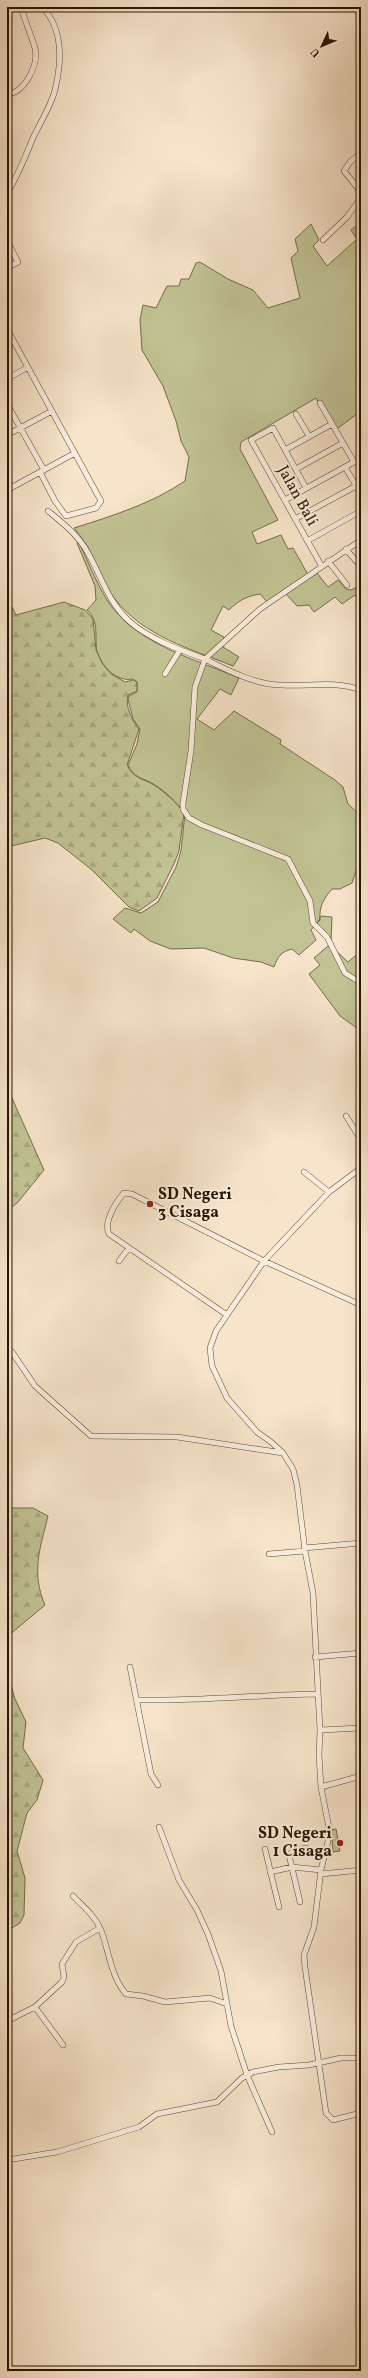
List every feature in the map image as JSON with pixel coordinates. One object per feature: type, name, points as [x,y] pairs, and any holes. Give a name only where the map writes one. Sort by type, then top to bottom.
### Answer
[{"type":"street","points":[[7,94],[24,86],[29,77],[34,56],[34,48],[22,7]]},
{"type":"street","points":[[7,193],[17,178],[55,91],[60,58],[58,32],[49,14],[42,7]]},
{"type":"street","points":[[360,190],[344,171],[350,162],[361,154]]},
{"type":"street","points":[[323,240],[347,217],[361,198]]},
{"type":"street","points":[[7,241],[18,262],[7,268]]},
{"type":"street","points":[[7,329],[100,498],[101,501],[96,508],[69,517],[65,516],[7,404]]},
{"type":"street","points":[[7,379],[28,367]]},
{"type":"street","points":[[285,500],[354,462],[320,403]]},
{"type":"street","points":[[7,435],[52,411]]},
{"type":"street","points":[[296,414],[310,436]]},
{"type":"street","points":[[306,488],[285,450],[332,424]]},
{"type":"street","name":"Jalan Bali","points":[[285,450],[273,428],[251,440],[321,565]]},
{"type":"street","points":[[296,469],[343,443]]},
{"type":"street","points":[[7,490],[75,453]]},
{"type":"street","points":[[345,467],[361,494]]},
{"type":"street","points":[[295,519],[356,486]]},
{"type":"street","points":[[48,511],[71,529],[80,541],[111,599],[128,620],[137,627],[180,650],[253,679],[280,686],[329,683],[361,690]]},
{"type":"street","points":[[307,541],[361,511]]},
{"type":"street","points":[[361,540],[321,565],[260,609],[205,659],[194,687],[193,735],[183,809],[188,818],[202,825],[288,859],[292,864],[310,901],[313,923],[327,937],[345,972],[361,983]]},
{"type":"street","points":[[346,549],[361,567]]},
{"type":"street","points":[[328,561],[347,585]]},
{"type":"street","points":[[165,674],[180,650]]},
{"type":"street","points":[[346,1116],[361,1140]]},
{"type":"street","points":[[361,1168],[329,1192],[264,1261],[216,1332],[210,1348],[212,1366],[220,1387],[227,1398],[257,1432],[271,1442],[283,1454],[295,1477],[304,1549],[313,1593],[315,1657],[320,1730],[321,1787],[330,1836],[321,1872],[314,1927],[304,1955],[328,2118],[333,2120],[361,2113]]},
{"type":"street","points":[[304,1172],[329,1192]]},
{"type":"street","points":[[227,1315],[128,1249],[109,1234],[107,1226],[124,1193],[132,1194],[264,1261],[361,1305]]},
{"type":"street","points":[[119,1261],[128,1249]]},
{"type":"street","points":[[12,1352],[35,1386],[91,1436],[177,1437],[283,1454]]},
{"type":"street","points":[[269,1554],[361,1543]]},
{"type":"street","points":[[315,1657],[361,1654]]},
{"type":"street","points":[[130,1667],[138,1700],[151,1774],[158,1784]]},
{"type":"street","points":[[138,1700],[193,1701],[271,1695],[317,1694]]},
{"type":"street","points":[[320,1730],[361,1728]]},
{"type":"street","points":[[321,1787],[361,1776]]},
{"type":"street","points":[[159,1827],[179,1880],[197,1910],[208,1934],[221,1971],[231,2026],[247,2075],[272,2132]]},
{"type":"street","points":[[300,1902],[290,1854],[306,1848]]},
{"type":"street","points":[[265,1850],[279,1907]]},
{"type":"street","points":[[270,1872],[292,1867],[321,1872],[361,1870]]},
{"type":"street","points":[[73,1896],[92,1915],[100,1928],[116,1978],[126,1994],[143,1996],[165,2002],[210,1998],[227,2004]]},
{"type":"street","points":[[7,2021],[35,2007],[62,1982],[62,1964],[76,1942],[100,1928]]},
{"type":"street","points":[[35,2007],[64,2045]]},
{"type":"street","points":[[7,2160],[57,2152],[139,2127],[157,2114],[217,2102],[247,2075],[265,2069],[320,2063],[341,2058],[361,2058]]},
{"type":"green space","points":[[361,222],[361,411],[334,431],[316,398],[241,442],[240,449],[278,520],[252,532],[257,544],[281,535],[288,549],[293,548],[310,578],[317,573],[328,587],[338,580],[346,589],[351,590],[361,585],[361,602],[355,595],[342,604],[335,597],[314,612],[309,605],[297,606],[285,593],[269,604],[260,594],[243,599],[229,610],[223,606],[211,630],[224,637],[223,647],[239,657],[233,666],[169,640],[139,623],[126,612],[111,594],[89,550],[74,528],[145,503],[185,481],[189,457],[181,441],[176,421],[163,386],[142,350],[140,320],[143,305],[156,308],[167,286],[179,286],[181,279],[189,279],[196,263],[200,262],[228,279],[253,290],[268,308],[300,298],[291,258],[298,251],[295,239],[311,224],[319,240],[313,246],[327,266],[357,239],[351,230]]},
{"type":"green space","points":[[79,542],[107,600],[119,615],[133,628],[149,639],[185,657],[239,678],[231,695],[220,689],[197,719],[214,730],[234,711],[281,740],[280,744],[335,780],[343,787],[348,804],[361,816],[361,856],[352,883],[340,889],[332,889],[326,896],[321,907],[320,920],[311,930],[316,940],[299,955],[292,949],[282,953],[274,967],[261,962],[233,958],[204,948],[171,949],[150,941],[134,929],[131,933],[113,919],[125,908],[141,913],[158,902],[176,867],[181,851],[185,813],[167,794],[151,782],[133,773],[128,765],[137,744],[140,729],[133,719],[128,699],[129,696],[137,692],[137,682],[133,679],[115,676],[106,668],[99,657],[96,645],[96,629],[94,619],[87,610],[96,600],[95,586],[77,543]]},
{"type":"green space","points":[[7,597],[16,615],[64,602],[85,610],[93,619],[96,650],[102,663],[111,674],[125,682],[133,680],[137,682],[137,691],[128,695],[127,700],[128,709],[139,729],[127,765],[135,776],[154,785],[167,794],[184,813],[179,851],[174,864],[157,898],[139,911],[129,907],[92,870],[58,843],[45,838],[7,847]]},
{"type":"green space","points":[[321,916],[332,917],[331,942],[316,925]]},
{"type":"green space","points":[[328,946],[332,947],[348,962],[361,951],[361,1031],[340,1016],[309,974],[320,965],[314,958]]},
{"type":"green space","points":[[7,1087],[44,1170],[18,1202],[7,1211]]},
{"type":"green space","points":[[7,1508],[33,1508],[48,1516],[38,1560],[38,1582],[45,1605],[8,1636],[7,1643]]},
{"type":"green space","points":[[7,1671],[15,1699],[26,1722],[23,1748],[43,1780],[37,1800],[27,1813],[17,1851],[25,1878],[24,1915],[20,1923],[7,1931]]},
{"type":"green space","points":[[336,1829],[340,1851],[333,1852],[331,1830]]},
{"type":"place","name":"SD Negeri 3 Cisaga","points":[[150,1204]]},
{"type":"place","name":"SD Negeri 1 Cisaga","points":[[340,1843]]}]
